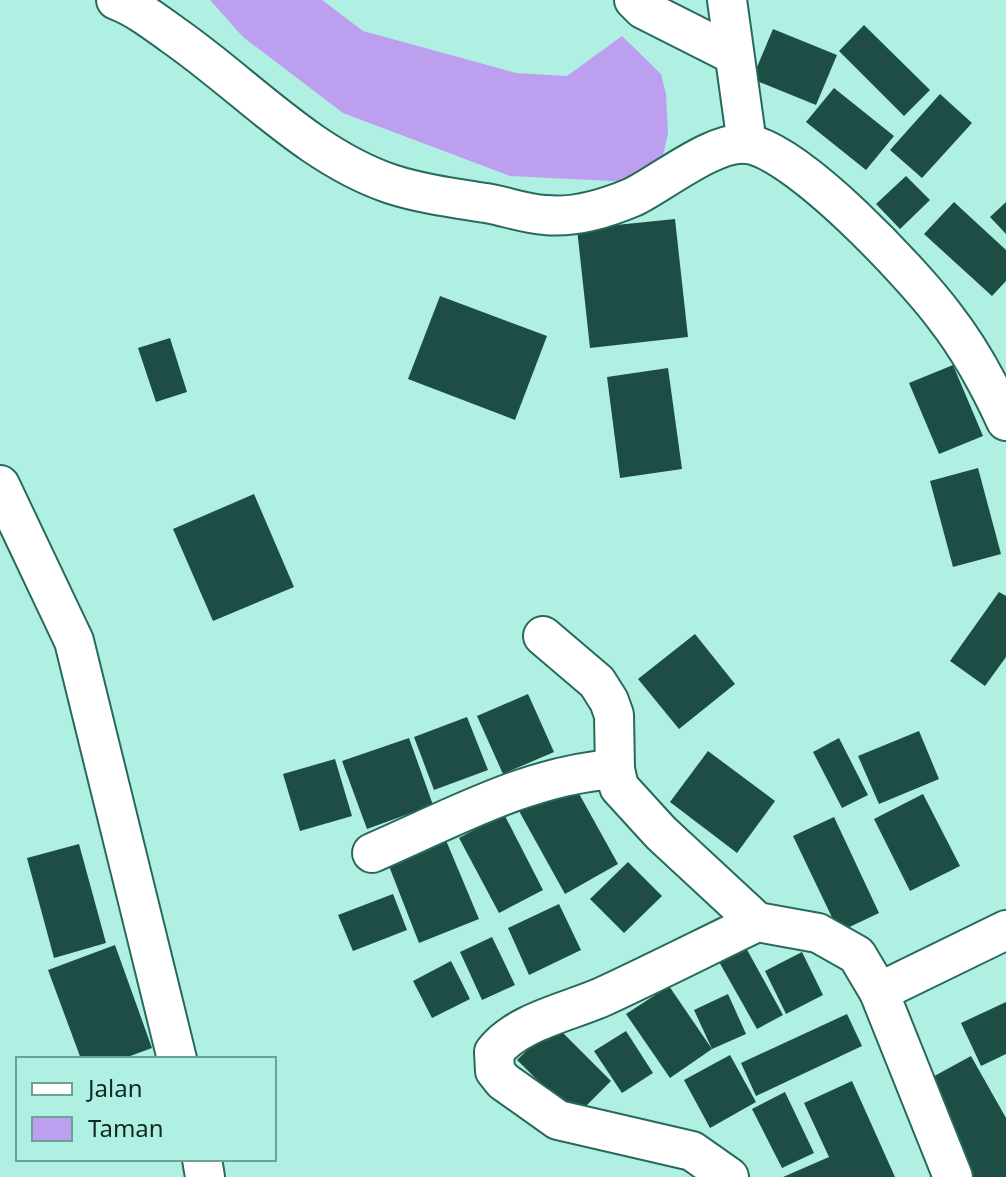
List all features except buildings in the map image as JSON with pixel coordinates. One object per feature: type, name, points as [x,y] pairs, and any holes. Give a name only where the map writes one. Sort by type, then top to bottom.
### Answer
[{"type":"street","points":[[116,0],[194,49],[341,162],[390,183],[442,196],[546,216],[594,210],[633,197],[708,155],[747,144],[796,167],[896,260],[953,327],[983,371],[1006,421]]},
{"type":"street","points":[[634,0],[643,9],[734,55]]},
{"type":"street","points":[[727,0],[747,144]]},
{"type":"street","points":[[0,485],[74,641],[177,1057]]},
{"type":"street","points":[[543,636],[597,682],[609,701],[614,715],[615,769],[619,787],[634,805],[757,922],[818,933],[857,955],[879,992],[953,1177]]},
{"type":"street","points":[[372,853],[531,784],[570,774],[615,769]]},
{"type":"street","points":[[729,1177],[692,1151],[558,1120],[503,1081],[495,1071],[494,1052],[500,1044],[532,1025],[602,997],[757,922]]},
{"type":"street","points":[[879,992],[1006,930]]},
{"type":"green space","points":[[210,0],[322,0],[363,31],[516,73],[567,76],[622,36],[661,74],[666,94],[668,134],[663,155],[650,170],[632,182],[510,176],[343,113],[243,37]]}]
